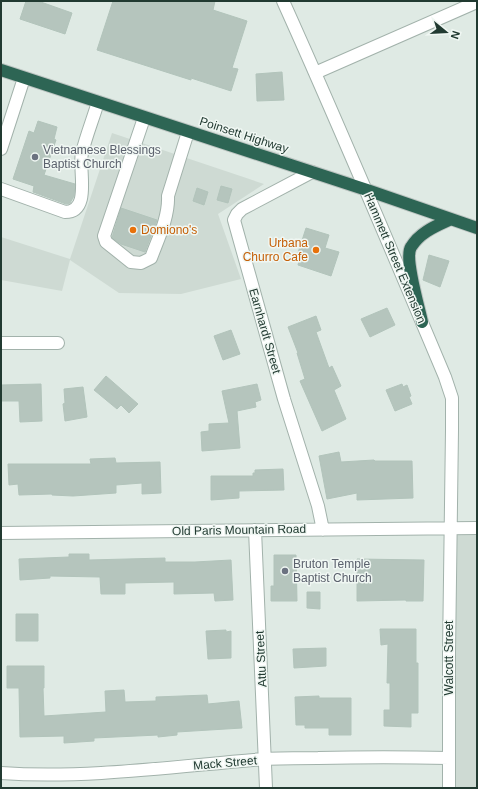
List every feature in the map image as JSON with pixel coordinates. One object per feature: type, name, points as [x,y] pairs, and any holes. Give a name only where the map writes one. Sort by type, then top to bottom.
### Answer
[{"type":"highway","name":"Poinsett Highway","points":[[1,70],[477,228]]},
{"type":"highway","points":[[422,322],[409,262],[410,248],[418,237],[428,230],[451,219]]},
{"type":"street","name":"Hammett Street Extension","points":[[283,1],[366,190],[445,377],[452,398],[451,528]]},
{"type":"street","points":[[315,73],[477,2]]},
{"type":"street","points":[[1,149],[24,78]]},
{"type":"street","points":[[1,189],[65,212],[72,212],[77,208],[83,187],[81,154],[98,102]]},
{"type":"street","points":[[144,118],[104,236],[106,242],[131,262],[141,264],[151,258],[168,206],[168,196],[188,132]]},
{"type":"street","name":"Earnhardt Street","points":[[312,172],[242,210],[237,214],[234,220],[287,406],[318,506],[323,530]]},
{"type":"street","points":[[1,343],[58,343]]},
{"type":"street","name":"Walcott Street","points":[[449,788],[451,528]]},
{"type":"street","name":"Old Paris Mountain Road","points":[[1,533],[477,528]]},
{"type":"street","name":"Attu Street","points":[[255,530],[266,759],[266,788]]},
{"type":"street","name":"Mack Street","points":[[1,773],[90,773],[266,759],[389,756],[449,758]]},
{"type":"shaded area","points":[[112,133],[264,184],[218,214],[241,279],[181,294],[119,293],[70,260],[62,291],[1,280],[1,237],[70,259]]},
{"type":"shaded area","points":[[477,525],[477,788],[449,788],[444,526]]},
{"type":"building","points":[[26,1],[38,1],[72,13],[65,34],[20,19]]},
{"type":"building","points":[[113,1],[215,1],[213,10],[247,21],[232,68],[238,69],[231,91],[97,50]]},
{"type":"building","points":[[282,72],[284,100],[257,101],[256,74]]},
{"type":"building","name":"Vietnamese Blessings Baptist Church","points":[[38,121],[57,127],[54,139],[56,140],[44,175],[75,184],[74,196],[70,203],[66,204],[33,192],[34,186],[13,179],[29,131],[34,133]]},
{"type":"building","points":[[221,186],[232,189],[228,203],[217,200]]},
{"type":"building","points":[[197,188],[208,192],[204,205],[193,201]]},
{"type":"building","name":"Domiono's","points":[[121,208],[157,220],[145,252],[121,244],[112,238]]},
{"type":"building","name":"Urbana Churro Cafe","points":[[306,228],[329,235],[325,248],[339,252],[331,276],[298,265],[300,257],[297,256]]},
{"type":"building","points":[[429,255],[449,261],[440,287],[423,280]]},
{"type":"building","points":[[387,308],[395,325],[370,337],[361,319]]},
{"type":"building","points":[[316,316],[321,330],[316,332],[329,368],[332,366],[341,386],[334,390],[346,419],[322,431],[300,381],[305,379],[298,353],[288,327]]},
{"type":"building","points":[[231,330],[240,354],[223,360],[214,336]]},
{"type":"building","points":[[106,376],[138,404],[129,413],[121,405],[117,409],[94,390]]},
{"type":"building","points":[[41,384],[42,421],[20,422],[19,401],[1,401],[1,385]]},
{"type":"building","points":[[257,384],[261,400],[255,402],[256,407],[237,411],[240,448],[202,451],[201,432],[209,431],[209,424],[229,423],[222,391]]},
{"type":"building","points":[[402,384],[403,387],[407,385],[412,404],[395,411],[386,390]]},
{"type":"building","points":[[83,387],[87,417],[65,421],[63,404],[65,403],[64,389]]},
{"type":"building","points":[[339,452],[341,462],[374,460],[412,461],[413,498],[357,500],[357,493],[327,499],[319,456]]},
{"type":"building","points":[[115,458],[116,463],[160,462],[161,493],[142,494],[142,483],[116,485],[116,493],[73,496],[52,494],[19,495],[18,484],[9,485],[8,464],[91,464],[90,459]]},
{"type":"building","points":[[283,469],[284,490],[239,491],[239,498],[211,500],[211,476],[253,476],[255,470]]},
{"type":"building","points":[[69,554],[89,554],[89,560],[165,558],[165,562],[195,562],[231,560],[233,600],[215,601],[214,593],[174,594],[174,582],[125,583],[125,594],[101,594],[100,577],[50,576],[50,578],[20,580],[19,559],[69,557]]},
{"type":"building","name":"Bruton Temple Baptist Church","points":[[274,555],[296,555],[297,601],[271,601],[271,586],[274,586]]},
{"type":"building","points":[[357,559],[424,560],[423,601],[357,601]]},
{"type":"building","points":[[307,592],[320,592],[320,609],[307,608]]},
{"type":"building","points":[[16,614],[38,614],[38,641],[16,641]]},
{"type":"building","points":[[380,629],[416,629],[418,713],[411,713],[411,727],[384,726],[384,710],[390,710],[390,683],[387,683],[388,644],[381,645]]},
{"type":"building","points":[[226,630],[226,632],[231,631],[231,658],[208,659],[206,631]]},
{"type":"building","points":[[326,648],[326,666],[294,668],[293,649]]},
{"type":"building","points":[[7,666],[44,666],[44,716],[106,712],[105,691],[124,690],[125,702],[156,701],[156,697],[207,695],[208,704],[239,701],[242,728],[177,732],[177,735],[158,737],[158,735],[94,738],[94,741],[64,743],[64,736],[20,737],[19,688],[7,688]]},
{"type":"building","points":[[319,696],[319,698],[351,698],[351,735],[329,735],[329,728],[305,728],[305,725],[296,725],[295,697]]},
{"type":"place","name":"Vietnamese Blessings Baptist Church","points":[[35,157]]},
{"type":"place","name":"Domiono's","points":[[133,230]]},
{"type":"place","name":"Urbana Churro Cafe","points":[[316,250]]},
{"type":"place","name":"Bruton Temple Baptist Church","points":[[285,571]]}]
